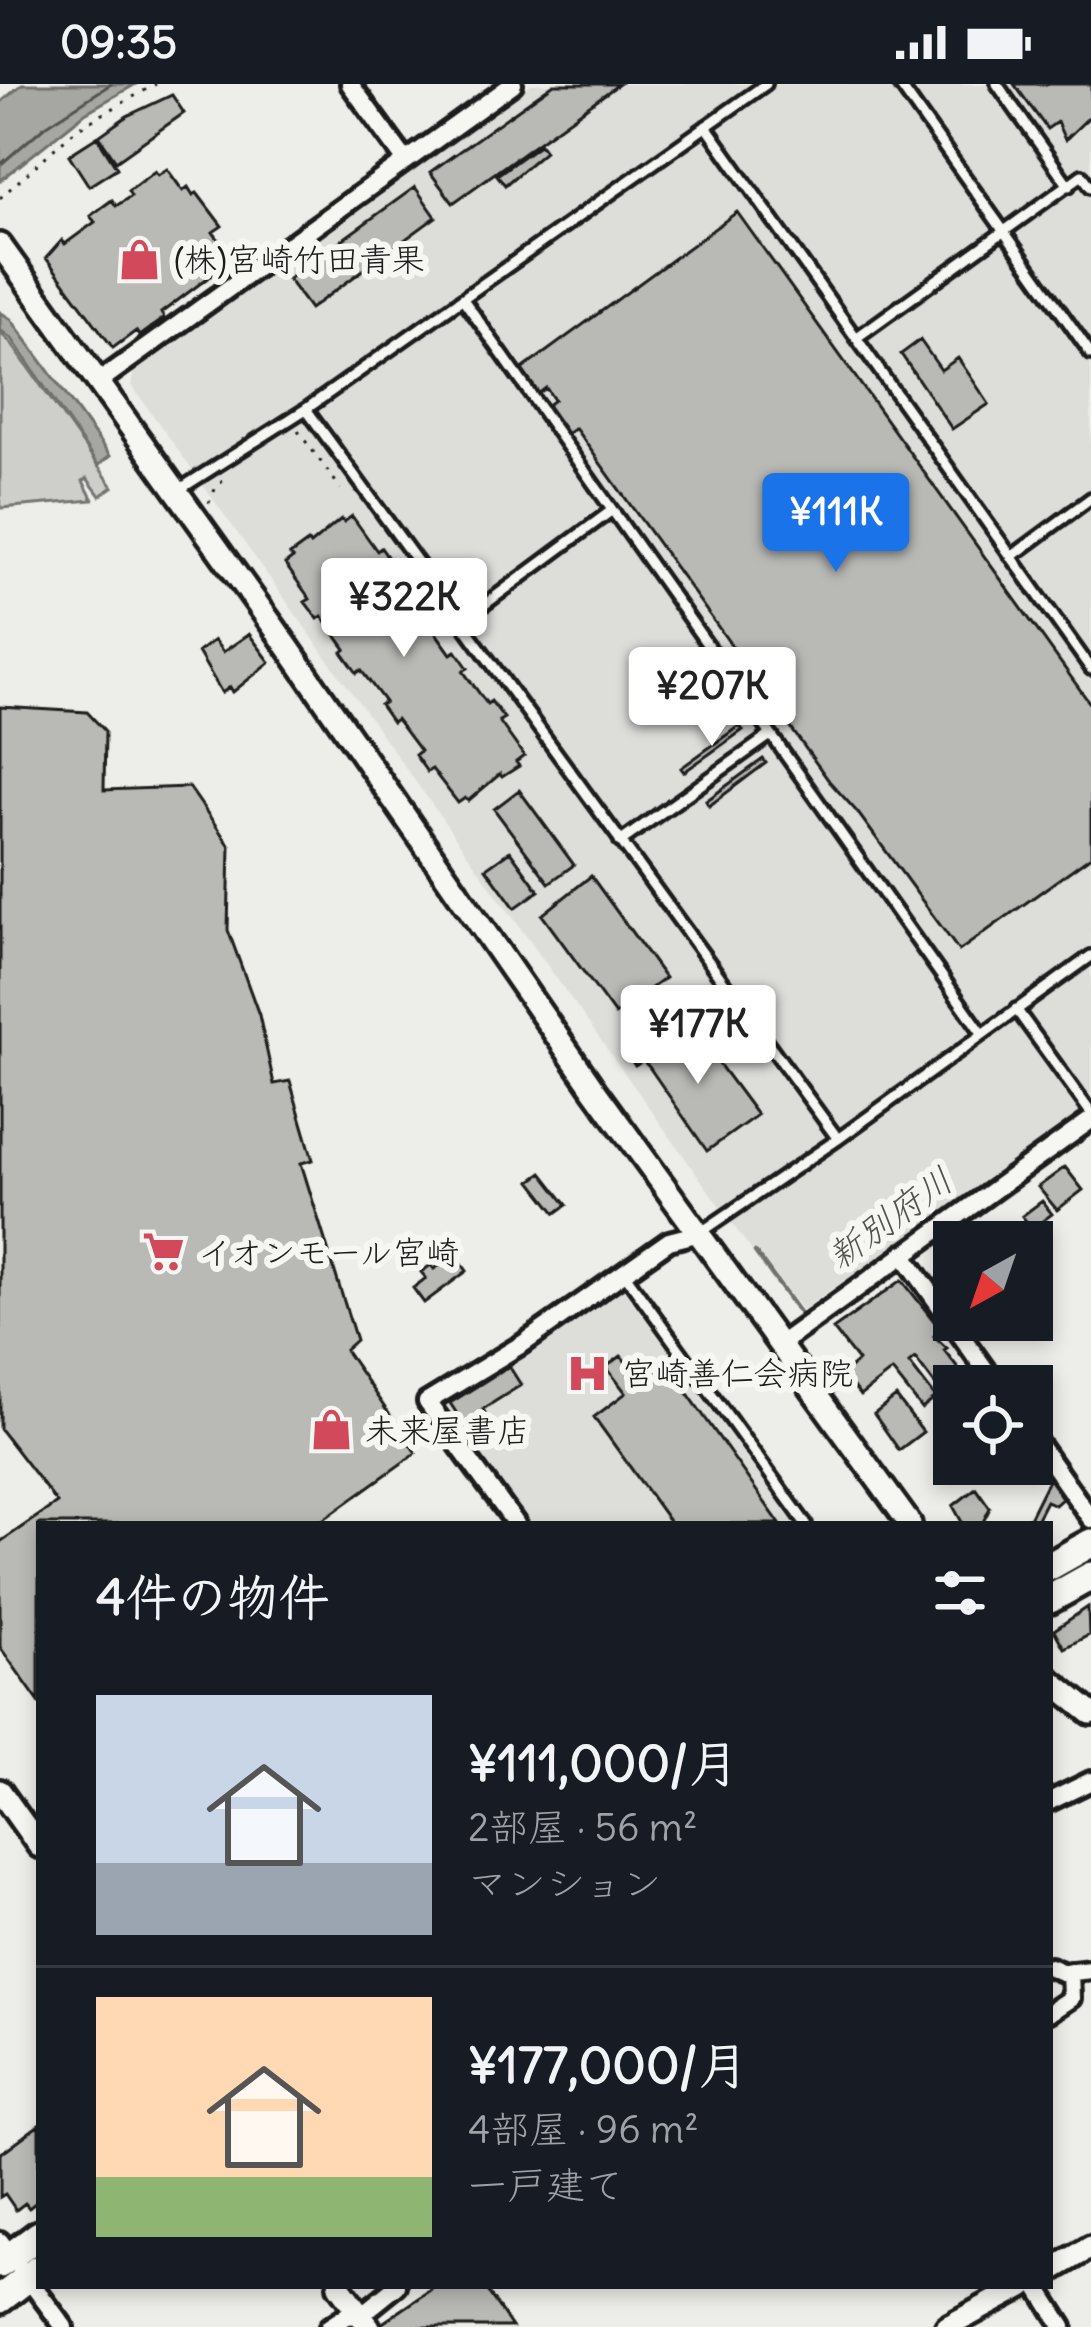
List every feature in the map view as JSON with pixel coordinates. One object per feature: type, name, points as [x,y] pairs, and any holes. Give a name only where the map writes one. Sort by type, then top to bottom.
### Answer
[{"type":"main road","points":[[1053,1564],[1091,1543]]},
{"type":"main road","points":[[1053,1597],[1091,1576]]},
{"type":"main road","points":[[0,2299],[16,2262],[36,2239]]},
{"type":"street","points":[[350,84],[406,161]]},
{"type":"street","points":[[97,382],[513,84]]},
{"type":"street","points":[[0,245],[485,935],[908,1521]]},
{"type":"street","points":[[0,278],[28,286]]},
{"type":"street","points":[[780,1343],[1091,1116]]},
{"type":"street","points":[[514,1521],[427,1402],[524,1342],[669,1241],[700,1233]]},
{"type":"street","points":[[903,1254],[982,1365]]},
{"type":"street","points":[[1053,1466],[1091,1519]]},
{"type":"street","points":[[1053,1682],[1091,1714]]},
{"type":"street","points":[[1053,1800],[1091,1781]]},
{"type":"street","points":[[0,1791],[36,1842]]},
{"type":"street","points":[[1053,1968],[1091,1970]]},
{"type":"street","points":[[1053,2010],[1071,1998],[1070,1972]]},
{"type":"street","points":[[1053,2269],[1091,2247]]},
{"type":"street","points":[[16,2262],[64,2327]]},
{"type":"street","points":[[341,2289],[365,2321]]},
{"type":"street","points":[[365,2321],[394,2289]]},
{"type":"street","points":[[947,2327],[1017,2289]]},
{"type":"street","points":[[1039,2289],[1063,2327]]},
{"type":"street","points":[[329,2327],[346,2316],[365,2321]]},
{"type":"lane","points":[[177,491],[306,409],[766,84]]},
{"type":"lane","points":[[899,84],[1091,354]]},
{"type":"lane","points":[[997,84],[1069,186]]},
{"type":"lane","points":[[706,126],[1091,669]]},
{"type":"lane","points":[[856,338],[1082,175],[1091,188]]},
{"type":"lane","points":[[463,299],[982,1033]]},
{"type":"lane","points":[[306,409],[838,1139]]},
{"type":"lane","points":[[1011,556],[1091,498]]},
{"type":"lane","points":[[461,622],[611,511]]},
{"type":"lane","points":[[620,842],[769,736]]},
{"type":"lane","points":[[700,1233],[1091,956]]},
{"type":"lane","points":[[1016,1009],[1091,1116]]},
{"type":"lane","points":[[624,1273],[804,1521]]},
{"type":"path","points":[[0,198],[75,130],[156,84]]},
{"type":"path","points":[[294,428],[340,489]]},
{"type":"path","points":[[208,505],[228,476]]},
{"type":"shaded area","points":[[531,84],[554,84],[431,172],[452,203],[619,84],[1014,84],[1046,128],[1057,122],[1065,139],[1091,115],[1091,705],[737,213],[528,363],[538,393],[546,388],[554,400],[546,406],[566,434],[575,428],[829,781],[1091,856],[1091,1107],[802,1310],[744,1240],[132,386],[133,372]],"holes":[[[415,188],[436,218],[310,308]],[[920,341],[941,370],[958,359],[989,404],[952,428],[901,354]],[[352,517],[377,551],[381,548],[393,564],[389,568],[413,601],[418,598],[432,618],[428,622],[467,667],[463,671],[487,704],[492,701],[503,717],[499,721],[524,755],[516,762],[518,766],[503,777],[500,774],[469,801],[465,798],[457,803],[432,769],[427,772],[420,751],[381,705],[385,702],[361,670],[356,672],[342,653],[346,649],[322,616],[317,619],[306,603],[310,599],[285,564],[293,558],[291,554],[310,545],[340,519],[344,522]],[[520,791],[574,864],[550,883],[495,809]],[[690,1025],[756,1115],[707,1151],[649,1067],[643,1061],[635,1066],[630,1058],[646,1046],[651,1053]]]},
{"type":"shaded area","points":[[0,333],[113,487],[100,496],[87,478],[83,481],[93,500],[0,508]]},
{"type":"shaded area","name":"宮崎善仁会病院","points":[[620,1284],[792,1521],[524,1521],[439,1406],[544,1341]]},
{"type":"water","points":[[22,84],[136,84],[85,113],[0,181],[0,103]]},
{"type":"water","points":[[0,312],[11,319],[110,456],[98,466],[12,339],[0,330]]},
{"type":"building","points":[[554,84],[619,84],[453,203],[430,172]]},
{"type":"building","points":[[1014,84],[1091,84],[1091,115],[1065,140],[1057,122],[1047,129]]},
{"type":"building","points":[[172,95],[184,113],[116,161],[99,136],[127,116]]},
{"type":"building","points":[[97,137],[117,168],[89,186],[69,155]]},
{"type":"building","points":[[540,144],[545,151],[505,185],[497,175]]},
{"type":"building","name":"(株)宮崎竹田青果","points":[[167,169],[183,191],[188,187],[193,195],[197,193],[222,226],[213,232],[233,259],[161,313],[164,318],[113,348],[46,258],[62,240],[65,244],[95,222],[90,216],[112,200],[116,206],[155,171],[158,175]]},
{"type":"building","points":[[415,187],[436,217],[310,309],[288,279]]},
{"type":"building","points":[[737,212],[1091,705],[1091,856],[959,951],[829,781],[575,428],[567,434],[546,406],[554,400],[546,388],[538,394],[521,370]]},
{"type":"building","points":[[920,340],[941,370],[958,358],[989,404],[952,429],[901,354]]},
{"type":"building","points":[[352,516],[377,551],[381,548],[413,601],[417,598],[451,654],[456,651],[468,668],[463,671],[487,704],[491,701],[504,718],[499,721],[524,756],[516,762],[519,766],[500,774],[468,801],[458,803],[432,769],[427,772],[415,755],[420,751],[396,719],[392,722],[380,705],[385,702],[361,670],[357,673],[322,616],[318,619],[305,602],[310,599],[285,564],[308,542],[310,545],[341,519],[344,522]]},
{"type":"building","points":[[249,634],[270,662],[233,692],[230,687],[222,693],[198,652],[214,640],[223,652]]},
{"type":"building","name":"イオンモール宮崎","points":[[0,707],[87,712],[105,731],[104,790],[189,787],[230,846],[228,930],[259,1015],[274,1084],[290,1081],[313,1160],[301,1163],[356,1340],[345,1350],[416,1453],[321,1521],[36,1521],[36,1698],[0,1647],[0,1542],[57,1503],[0,1429]]},
{"type":"building","points":[[739,726],[743,730],[684,772],[681,768]]},
{"type":"building","points":[[763,759],[766,763],[709,806],[706,801]]},
{"type":"building","points":[[519,790],[574,865],[549,883],[494,809]]},
{"type":"building","points":[[510,851],[539,891],[515,908],[486,868]]},
{"type":"building","points":[[591,876],[665,978],[615,1015],[542,915]]},
{"type":"building","points":[[690,1025],[757,1115],[707,1151],[649,1067],[643,1061],[635,1066],[630,1058],[646,1046],[651,1053]]},
{"type":"building","points":[[1065,1167],[1083,1190],[1057,1210],[1038,1187]]},
{"type":"building","points":[[542,1173],[567,1205],[556,1213],[531,1181]]},
{"type":"building","points":[[1042,1201],[1052,1214],[1043,1221],[1026,1221],[1022,1216]]},
{"type":"building","points":[[457,1257],[467,1271],[424,1303],[413,1288],[426,1278],[421,1272]]},
{"type":"building","points":[[902,1280],[933,1320],[933,1341],[947,1348],[956,1365],[933,1365],[933,1382],[915,1358],[909,1363],[933,1394],[933,1400],[922,1409],[892,1371],[860,1396],[843,1374],[858,1361],[833,1329]]},
{"type":"building","points":[[621,1356],[640,1379],[645,1372],[655,1373],[667,1364],[778,1521],[669,1521],[594,1417],[626,1393],[606,1367]]},
{"type":"building","points":[[509,1366],[521,1385],[465,1426],[450,1403]]},
{"type":"building","points":[[896,1397],[923,1432],[899,1450],[874,1414]]},
{"type":"building","points":[[1053,1483],[1064,1497],[1055,1505],[1046,1501],[1036,1521],[1028,1521],[1046,1485]]},
{"type":"building","points":[[976,1488],[990,1508],[984,1521],[961,1521],[953,1506]]},
{"type":"building","points":[[1088,1607],[1089,1635],[1064,1648],[1054,1630]]},
{"type":"building","points":[[36,2127],[36,2202],[29,2208],[25,2203],[16,2210],[5,2194],[0,2197],[0,2154]]},
{"type":"building","points":[[433,2289],[486,2289],[512,2327],[383,2327]]},
{"type":"waterway","name":"新別府川","points":[[755,1252],[801,1315],[1074,1120]]},
{"type":"place","name":"(株)宮崎竹田青果","points":[[140,259]]},
{"type":"place","name":"イオンモール宮崎","points":[[164,1252]]},
{"type":"place","name":"宮崎善仁会病院","points":[[588,1373]]},
{"type":"place","name":"未来屋書店","points":[[331,1430]]}]
